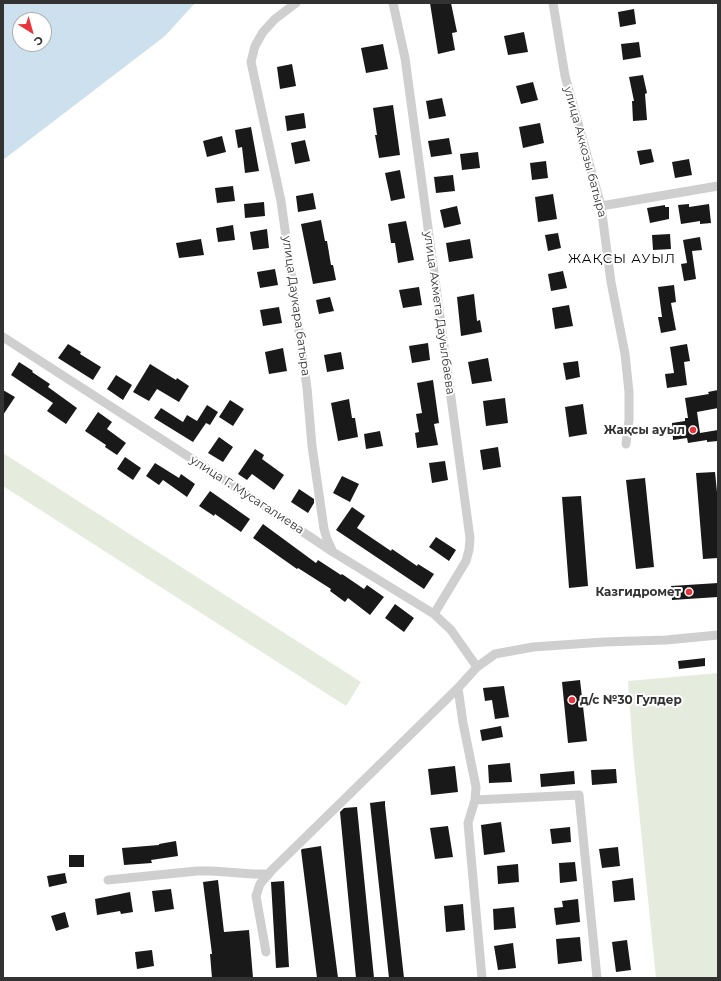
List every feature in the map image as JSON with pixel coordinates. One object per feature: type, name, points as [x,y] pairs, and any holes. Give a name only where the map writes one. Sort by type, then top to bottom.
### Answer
[{"type":"street","name":"улица Даукара батыра","points":[[296,3],[275,19],[263,32],[255,46],[251,62],[282,201],[307,388],[312,446],[326,539],[332,552]]},
{"type":"street","name":"улица Ахмета Дауылбаева","points":[[394,3],[405,58],[470,538],[470,550],[466,562],[434,614]]},
{"type":"street","name":"улица Аккозы батыра","points":[[553,3],[565,76],[601,206],[611,282],[626,354],[629,392],[629,420],[626,444]]},
{"type":"street","points":[[601,206],[718,186]]},
{"type":"street","name":"улица Г. Мусагалиева","points":[[3,337],[218,475],[332,552],[434,614],[451,630],[476,667]]},
{"type":"street","points":[[266,952],[256,896],[260,884],[458,688],[476,667],[495,654],[533,647],[604,642],[666,640],[718,635]]},
{"type":"street","points":[[458,688],[463,723],[476,787],[475,800],[468,823],[482,978]]},
{"type":"street","points":[[475,800],[579,795],[597,978]]},
{"type":"street","points":[[108,880],[197,871],[269,874]]},
{"type":"shaded area","points":[[3,453],[361,682],[346,706],[3,486]]},
{"type":"shaded area","points":[[718,673],[718,978],[656,978],[633,752],[628,681]]},
{"type":"water","points":[[3,3],[195,3],[165,36],[3,160]]},
{"type":"building","points":[[430,3],[451,3],[457,32],[452,33],[455,50],[438,54]]},
{"type":"building","points":[[634,9],[636,24],[620,27],[618,12]]},
{"type":"building","points":[[524,32],[528,52],[508,55],[504,36]]},
{"type":"building","points":[[639,42],[641,57],[623,60],[621,44]]},
{"type":"building","points":[[383,44],[388,69],[366,73],[361,48]]},
{"type":"building","points":[[292,64],[296,86],[280,89],[277,67]]},
{"type":"building","points":[[643,75],[647,93],[645,94],[647,120],[633,121],[632,101],[634,101],[629,77]]},
{"type":"building","points":[[533,82],[538,100],[521,104],[516,86]]},
{"type":"building","points":[[442,98],[446,116],[429,119],[426,101]]},
{"type":"building","points":[[393,105],[400,155],[379,158],[375,135],[377,135],[373,108]]},
{"type":"building","points":[[304,113],[306,128],[287,131],[285,116]]},
{"type":"building","points":[[540,123],[544,143],[523,148],[519,127]]},
{"type":"building","points":[[251,127],[259,171],[245,173],[242,147],[238,148],[235,130]]},
{"type":"building","points":[[222,136],[226,152],[207,157],[203,141]]},
{"type":"building","points":[[449,138],[452,154],[431,157],[428,141]]},
{"type":"building","points":[[305,140],[310,161],[295,164],[291,143]]},
{"type":"building","points":[[651,149],[654,162],[640,165],[637,151]]},
{"type":"building","points":[[478,152],[480,168],[462,170],[460,154]]},
{"type":"building","points":[[689,159],[692,175],[675,178],[672,162]]},
{"type":"building","points":[[546,161],[548,178],[532,180],[530,163]]},
{"type":"building","points":[[400,170],[405,198],[391,201],[385,173]]},
{"type":"building","points":[[453,175],[455,191],[436,193],[434,177]]},
{"type":"building","points":[[233,186],[235,201],[217,203],[215,188]]},
{"type":"building","points":[[313,193],[316,209],[298,212],[296,196]]},
{"type":"building","points":[[553,194],[557,219],[538,222],[535,197]]},
{"type":"building","points":[[264,202],[265,216],[245,218],[244,204]]},
{"type":"building","points":[[689,204],[689,207],[709,204],[711,223],[700,224],[700,221],[681,224],[678,205]]},
{"type":"building","points":[[665,205],[665,207],[669,207],[669,219],[650,223],[647,208]]},
{"type":"building","points":[[457,206],[461,224],[444,228],[440,210]]},
{"type":"building","points":[[321,220],[325,241],[327,241],[331,265],[333,265],[336,280],[313,284],[301,224]]},
{"type":"building","points":[[406,221],[414,260],[398,263],[395,243],[391,243],[388,224]]},
{"type":"building","points":[[233,225],[235,240],[218,242],[216,228]]},
{"type":"building","points":[[267,229],[269,248],[253,250],[250,232]]},
{"type":"building","points":[[558,233],[561,248],[548,251],[545,235]]},
{"type":"building","points":[[670,234],[671,249],[653,250],[652,235]]},
{"type":"building","points":[[700,237],[702,250],[692,251],[696,279],[684,281],[681,264],[687,263],[683,240]]},
{"type":"building","points":[[201,239],[204,255],[179,258],[176,243]]},
{"type":"building","points":[[470,239],[473,258],[449,262],[446,243]]},
{"type":"building","points":[[275,269],[278,285],[260,288],[257,272]]},
{"type":"building","points":[[563,271],[567,288],[551,291],[548,274]]},
{"type":"building","points":[[674,285],[676,302],[671,303],[676,330],[661,333],[658,317],[662,317],[658,287]]},
{"type":"building","points":[[419,287],[422,305],[403,308],[399,290]]},
{"type":"building","points":[[474,294],[477,321],[480,320],[482,332],[461,336],[457,297]]},
{"type":"building","points":[[330,297],[334,311],[319,314],[316,300]]},
{"type":"building","points":[[569,305],[573,326],[555,329],[552,308]]},
{"type":"building","points":[[279,307],[282,323],[263,326],[260,310]]},
{"type":"building","points":[[428,343],[430,360],[412,363],[409,346]]},
{"type":"building","points":[[68,344],[81,352],[80,354],[101,367],[93,380],[58,358]]},
{"type":"building","points":[[687,344],[690,361],[684,362],[687,385],[667,388],[665,374],[674,373],[670,347]]},
{"type":"building","points":[[283,348],[287,371],[269,374],[265,352]]},
{"type":"building","points":[[341,352],[344,369],[327,372],[324,355]]},
{"type":"building","points":[[488,358],[492,381],[472,384],[468,362]]},
{"type":"building","points":[[578,361],[580,377],[566,380],[563,363]]},
{"type":"building","points":[[19,362],[50,384],[48,387],[77,408],[66,424],[47,411],[53,403],[11,375]]},
{"type":"building","points":[[150,364],[189,386],[179,402],[157,389],[149,401],[133,392]]},
{"type":"building","points":[[116,375],[132,385],[123,400],[107,389]]},
{"type":"building","points":[[433,380],[439,423],[434,424],[438,445],[417,448],[415,433],[419,432],[416,414],[422,413],[417,383]]},
{"type":"building","points":[[3,390],[15,397],[3,415]]},
{"type":"building","points":[[718,390],[718,408],[697,412],[700,433],[718,430],[718,441],[707,442],[707,440],[688,443],[687,438],[673,440],[672,423],[685,421],[685,418],[688,418],[685,398],[709,394],[708,392]]},
{"type":"building","points":[[505,398],[508,423],[486,426],[483,401]]},
{"type":"building","points":[[349,399],[352,418],[355,418],[358,437],[338,441],[331,403]]},
{"type":"building","points":[[230,400],[244,409],[233,426],[219,417]]},
{"type":"building","points":[[583,404],[587,434],[569,437],[565,407]]},
{"type":"building","points":[[207,405],[218,412],[210,425],[206,423],[193,442],[154,418],[161,408],[183,422],[187,415],[197,421]]},
{"type":"building","points":[[98,412],[112,422],[107,429],[126,443],[117,455],[105,447],[106,445],[85,431]]},
{"type":"building","points":[[380,431],[383,446],[366,449],[364,434]]},
{"type":"building","points":[[219,437],[233,447],[223,462],[208,453]]},
{"type":"building","points":[[498,447],[501,467],[483,470],[480,450]]},
{"type":"building","points":[[255,449],[264,455],[262,459],[284,475],[274,490],[252,474],[247,480],[238,474]]},
{"type":"building","points":[[125,457],[141,468],[133,480],[117,469]]},
{"type":"building","points":[[445,461],[448,480],[432,483],[429,463]]},
{"type":"building","points":[[155,463],[179,478],[181,474],[195,484],[187,497],[163,480],[159,485],[146,476]]},
{"type":"building","points":[[715,472],[718,502],[718,558],[703,559],[696,473]]},
{"type":"building","points":[[342,476],[359,484],[350,502],[333,493]]},
{"type":"building","points":[[645,478],[654,567],[636,569],[626,480]]},
{"type":"building","points":[[299,489],[314,499],[314,503],[308,513],[291,502]]},
{"type":"building","points":[[210,491],[250,519],[241,532],[215,514],[214,516],[199,506]]},
{"type":"building","points":[[581,496],[588,586],[569,588],[562,497]]},
{"type":"building","points":[[352,507],[365,516],[357,528],[391,551],[392,549],[417,566],[418,564],[434,574],[424,589],[336,530]]},
{"type":"building","points":[[263,524],[316,563],[318,560],[364,589],[367,585],[384,597],[370,615],[348,598],[345,602],[330,591],[331,589],[298,568],[297,569],[253,538]]},
{"type":"building","points":[[436,537],[456,550],[449,561],[429,547]]},
{"type":"building","name":"Казгидромет","points":[[718,583],[718,597],[672,600],[671,586]]},
{"type":"building","points":[[395,604],[414,618],[404,632],[385,618]]},
{"type":"building","points":[[705,658],[705,666],[679,669],[678,661]]},
{"type":"building","points":[[580,680],[587,741],[568,743],[562,682]]},
{"type":"building","points":[[504,686],[509,717],[495,719],[492,700],[485,701],[483,688]]},
{"type":"building","points":[[501,726],[503,737],[482,741],[480,730]]},
{"type":"building","points":[[510,763],[512,782],[489,783],[488,765]]},
{"type":"building","points":[[455,766],[458,792],[431,795],[428,769]]},
{"type":"building","points":[[616,769],[617,783],[592,785],[591,770]]},
{"type":"building","points":[[574,771],[575,784],[541,787],[540,774]]},
{"type":"building","points":[[385,801],[404,978],[389,978],[370,803]]},
{"type":"building","points":[[357,807],[374,978],[356,978],[340,812],[344,808]]},
{"type":"building","points":[[501,822],[505,852],[484,855],[481,825]]},
{"type":"building","points":[[448,826],[453,857],[435,859],[430,828]]},
{"type":"building","points":[[570,827],[571,842],[552,844],[550,829]]},
{"type":"building","points":[[176,841],[178,856],[151,860],[152,863],[124,865],[122,848],[159,845]]},
{"type":"building","points":[[321,846],[338,978],[317,978],[301,850]]},
{"type":"building","points":[[618,847],[620,866],[602,868],[599,849]]},
{"type":"building","points":[[69,855],[84,855],[84,867],[69,867]]},
{"type":"building","points":[[575,862],[577,881],[560,883],[559,863]]},
{"type":"building","points":[[518,864],[519,882],[498,884],[497,866]]},
{"type":"building","points":[[65,873],[67,883],[49,887],[47,876]]},
{"type":"building","points":[[633,878],[635,900],[614,902],[612,881]]},
{"type":"building","points":[[218,880],[224,932],[249,930],[253,978],[212,978],[210,954],[212,954],[203,882]]},
{"type":"building","points":[[284,881],[289,967],[276,968],[271,882]]},
{"type":"building","points":[[171,889],[174,909],[155,912],[152,891]]},
{"type":"building","points":[[130,892],[133,912],[121,914],[120,911],[97,915],[95,899]]},
{"type":"building","points":[[578,899],[580,922],[556,925],[554,908],[563,907],[562,901]]},
{"type":"building","points":[[463,904],[465,930],[446,932],[444,906]]},
{"type":"building","points":[[514,907],[516,928],[494,930],[493,909]]},
{"type":"building","points":[[65,912],[69,927],[56,931],[51,916]]},
{"type":"building","points":[[580,937],[582,961],[558,964],[556,939]]},
{"type":"building","points":[[627,940],[631,970],[616,972],[612,942]]},
{"type":"building","points":[[513,943],[516,968],[498,970],[494,946]]},
{"type":"building","points":[[152,950],[154,966],[137,969],[135,952]]},
{"type":"place","name":"Жақсы ауыл","points":[[693,430]]},
{"type":"place","name":"Казгидромет","points":[[689,592]]},
{"type":"place","name":"д/с №30 Гулдер","points":[[572,700]]},
{"type":"district","name":"ЖАҚСЫ АУЫЛ","points":[[622,259]]}]
